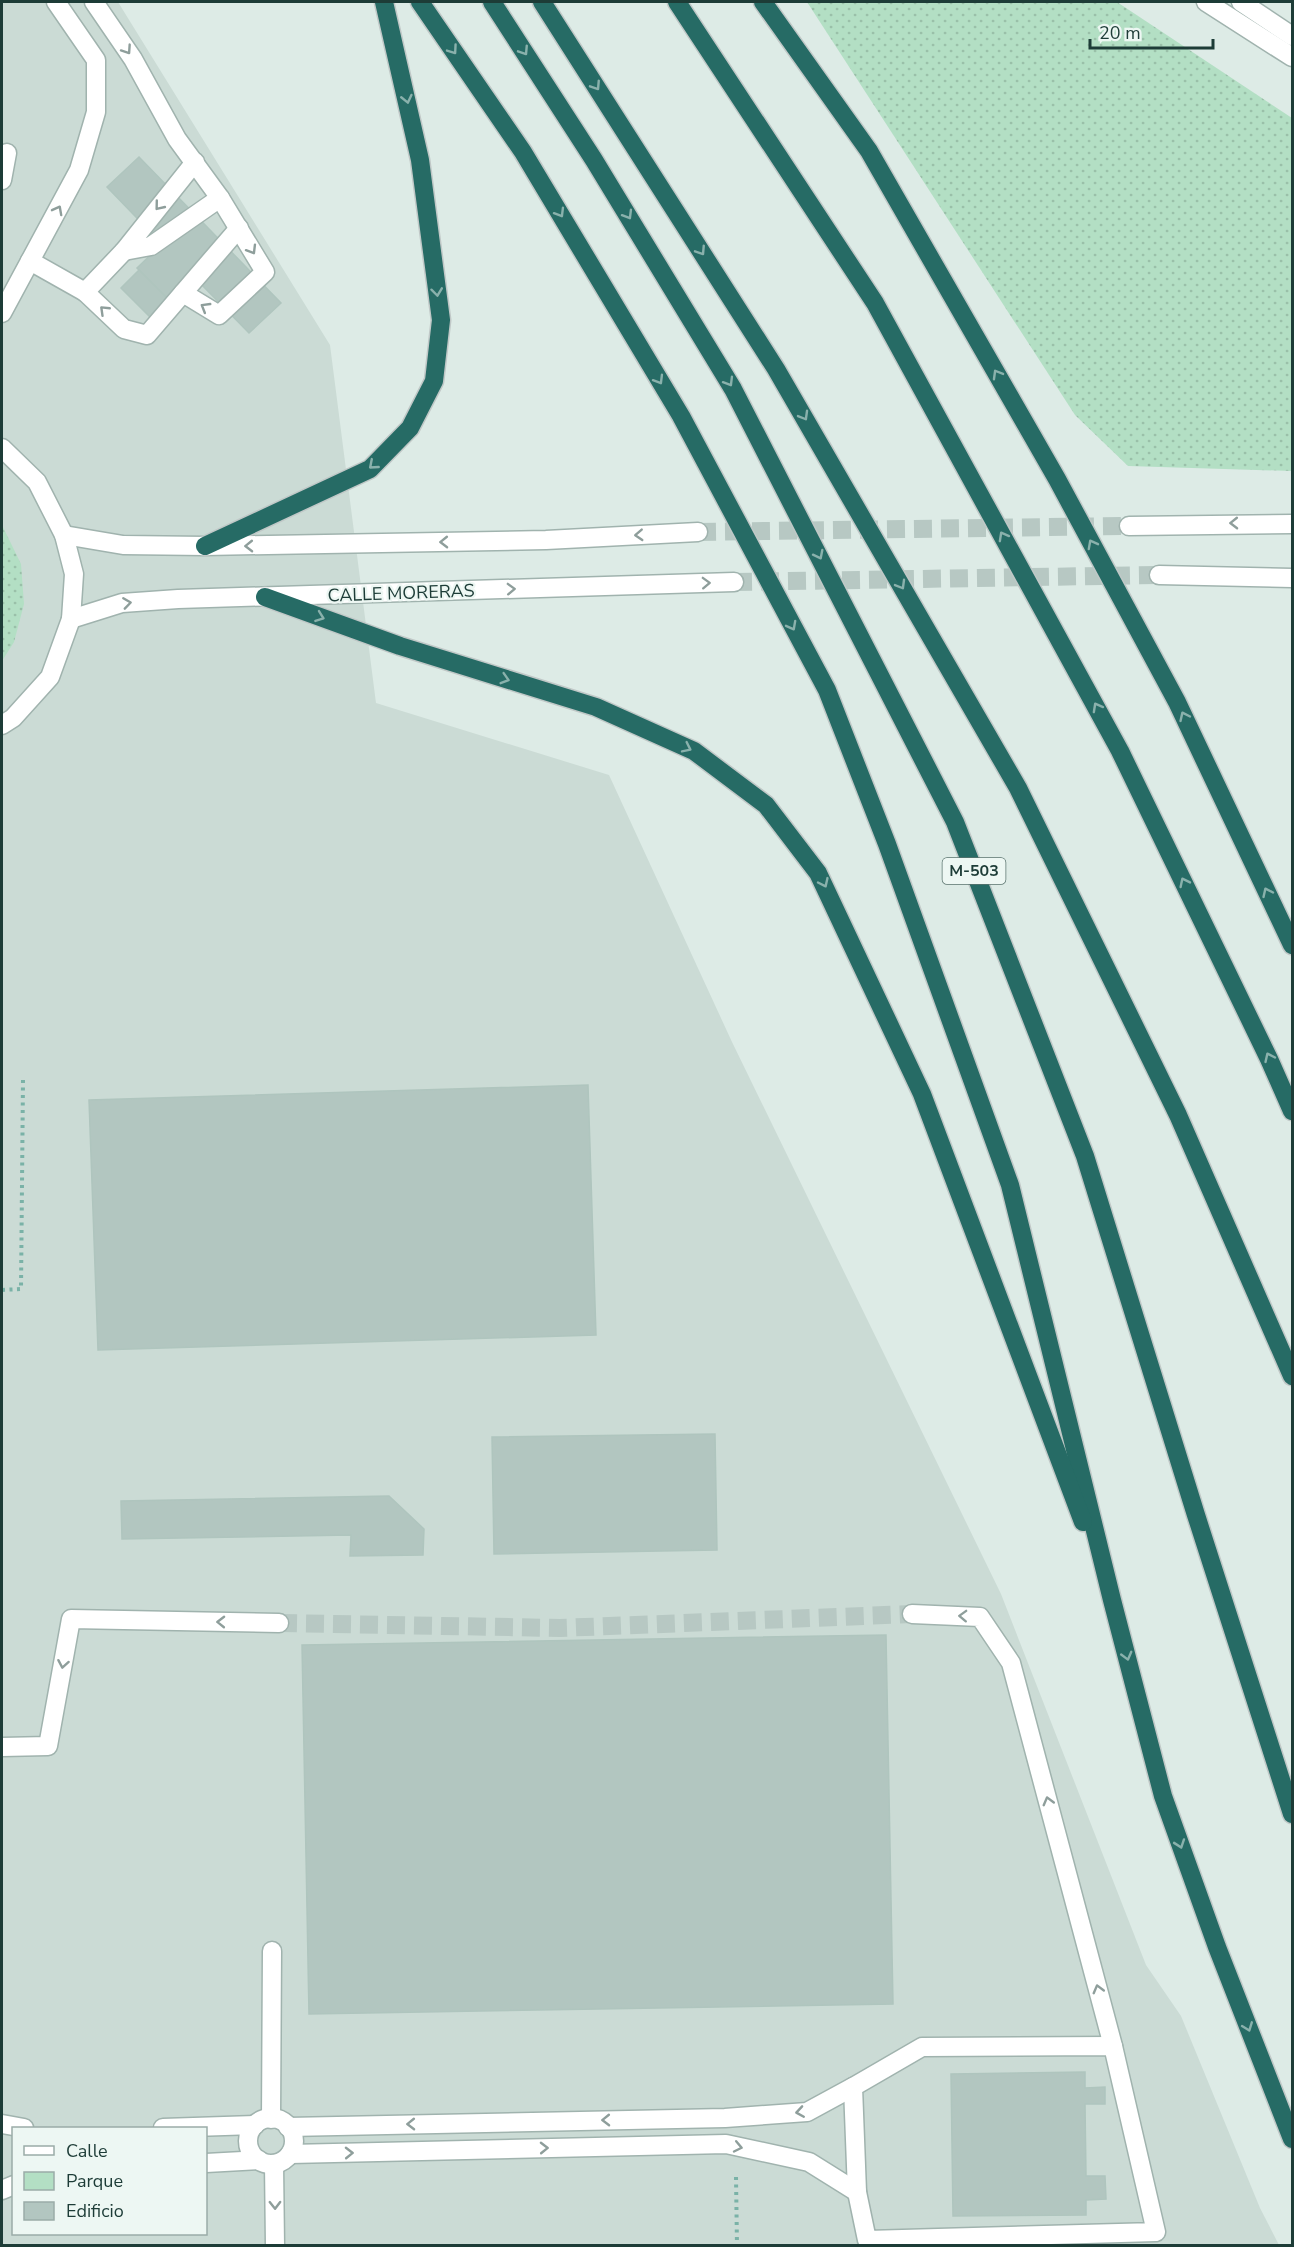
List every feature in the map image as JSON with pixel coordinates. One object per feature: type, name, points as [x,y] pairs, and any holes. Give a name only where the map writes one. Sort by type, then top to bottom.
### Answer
[{"type":"highway","points":[[205,546],[370,469],[410,428],[434,381],[441,320],[420,160],[384,2]]},
{"type":"highway","points":[[420,2],[524,152],[675,406],[826,690],[886,844],[1010,1185],[1112,1600],[1163,1796],[1217,1947],[1293,2139]]},
{"type":"highway","name":"M-503","points":[[492,2],[594,160],[733,389],[955,822],[1085,1156],[1196,1515],[1293,1814]]},
{"type":"highway","points":[[542,2],[776,369],[1018,788],[1178,1115],[1293,1376]]},
{"type":"highway","points":[[677,2],[875,303],[1120,751],[1293,1111]]},
{"type":"highway","points":[[763,2],[869,151],[1057,479],[1177,702],[1293,945]]},
{"type":"highway","points":[[265,597],[400,646],[596,707],[694,751],[766,805],[818,873],[922,1094],[1112,1600]]},
{"type":"street","points":[[2,313],[79,170],[96,112],[96,60],[56,2]]},
{"type":"street","points":[[94,2],[133,59],[177,139],[220,198],[265,272],[219,315],[183,293]]},
{"type":"street","points":[[1206,2],[1234,10],[1293,57]]},
{"type":"street","points":[[1241,2],[1293,36]]},
{"type":"street","points":[[2,180],[7,153]]},
{"type":"street","points":[[85,292],[124,251],[195,162]]},
{"type":"street","points":[[124,251],[151,246],[220,198]]},
{"type":"street","points":[[30,261],[85,292],[124,329],[147,335],[239,228]]},
{"type":"street","points":[[2,448],[37,482],[64,535],[74,574],[71,619],[50,677],[13,717],[2,724]]},
{"type":"street","points":[[1129,526],[1293,524]]},
{"type":"street","points":[[64,535],[123,545],[205,546],[546,540],[698,532]]},
{"type":"street","points":[[1159,575],[1293,578]]},
{"type":"street","name":"CALLE MORERAS","points":[[71,619],[122,603],[178,599],[734,582]]},
{"type":"street","points":[[853,2087],[857,2192],[867,2240],[1156,2232],[1113,2046],[1011,1663],[980,1617],[912,1614]]},
{"type":"street","points":[[2,1747],[48,1746],[71,1619],[279,1623]]},
{"type":"street","points":[[267,2162],[253,2155],[248,2140],[263,2122],[272,1951]]},
{"type":"street","points":[[288,2127],[737,2117],[807,2112],[922,2047],[1113,2046]]},
{"type":"street","points":[[180,2127],[280,2120],[293,2135],[294,2145],[290,2154],[283,2161],[207,2163]]},
{"type":"street","points":[[2,2124],[18,2127]]},
{"type":"street","points":[[290,2154],[726,2144],[808,2162],[857,2192]]},
{"type":"street","points":[[267,2162],[275,2246]]},
{"type":"path","points":[[2,1290],[21,1289],[23,1080]]},
{"type":"path","points":[[726,2144],[736,2176],[737,2246]]},
{"type":"shaded area","points":[[2,2],[118,2],[330,345],[376,703],[609,775],[732,1042],[1001,1594],[1146,1965],[1181,2016],[1260,2208],[1279,2245],[2,2246]]},
{"type":"green space","points":[[807,2],[1117,2],[1292,118],[1292,471],[1128,466],[1075,415]]},
{"type":"green space","points":[[2,525],[21,564],[24,604],[14,642],[2,661]]},
{"type":"building","points":[[139,157],[281,303],[249,333],[196,279],[171,303],[137,268],[162,244],[107,187]]},
{"type":"building","points":[[139,270],[170,301],[151,318],[121,288]]},
{"type":"building","points":[[588,1085],[596,1335],[98,1350],[89,1100]]},
{"type":"building","points":[[715,1434],[717,1550],[494,1554],[492,1437]]},
{"type":"building","points":[[389,1496],[424,1529],[423,1555],[350,1556],[351,1535],[122,1539],[121,1501]]},
{"type":"building","points":[[886,1635],[893,2004],[309,2014],[302,1645]]},
{"type":"building","points":[[1085,2072],[1085,2088],[1105,2087],[1105,2104],[1085,2104],[1086,2176],[1105,2176],[1106,2199],[1086,2200],[1086,2215],[953,2216],[951,2074]]},
{"type":"tunnel","points":[[698,532],[1129,526]]},
{"type":"tunnel","points":[[734,582],[1159,575]]},
{"type":"tunnel","points":[[279,1623],[560,1628],[912,1614]]}]
